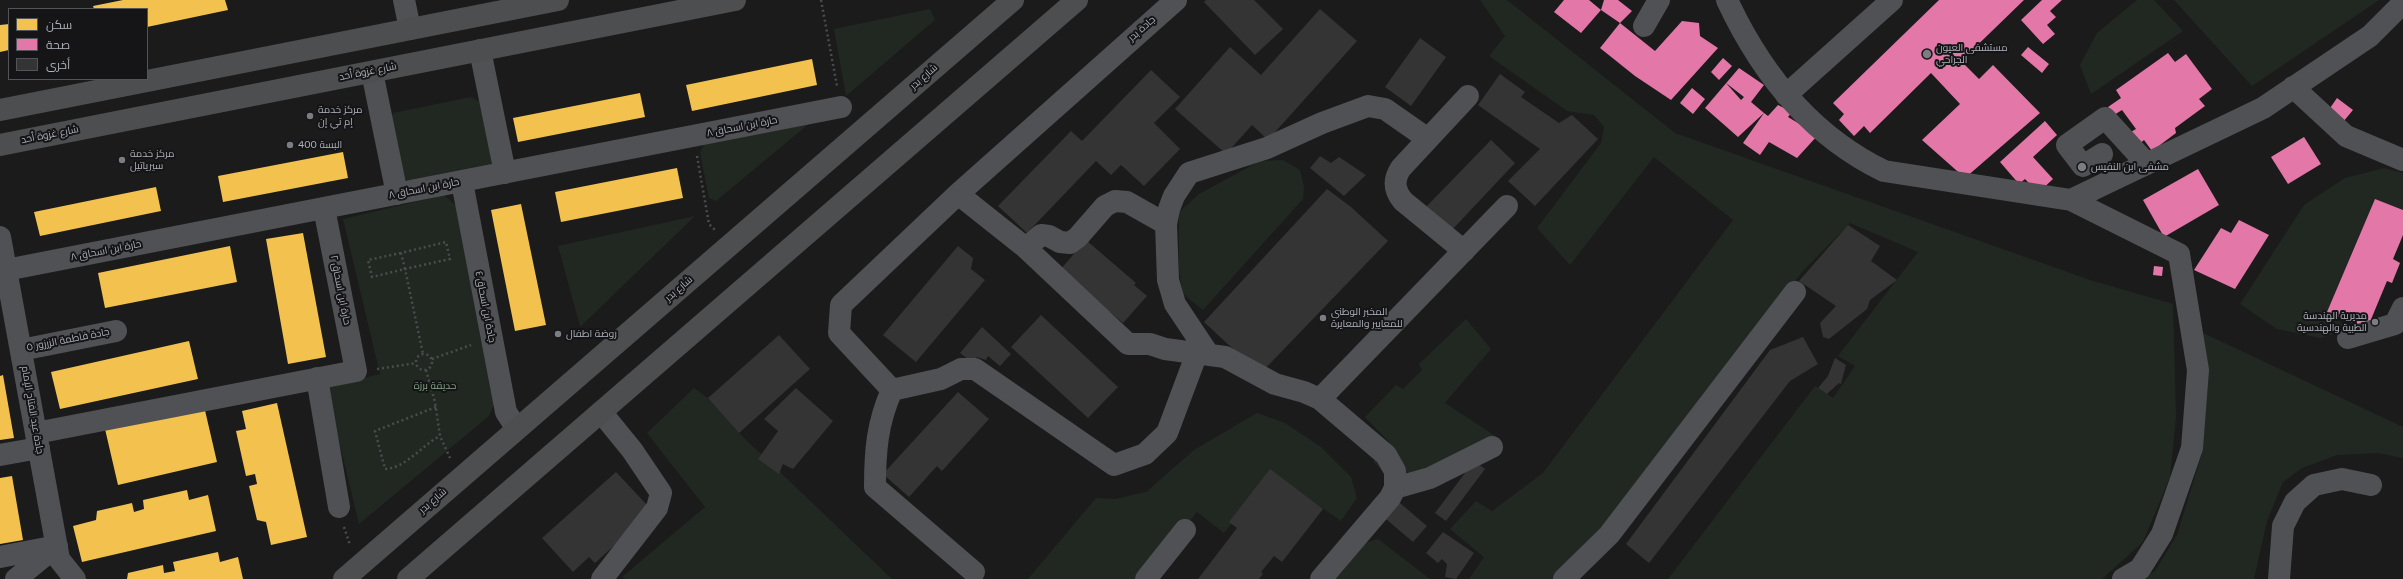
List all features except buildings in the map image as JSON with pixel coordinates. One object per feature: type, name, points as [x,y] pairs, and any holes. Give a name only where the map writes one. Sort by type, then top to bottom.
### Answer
[{"type":"main road","points":[[0,110],[410,29],[522,3],[558,0]]},
{"type":"main road","name":"شارع غزوة أحد","points":[[0,145],[735,0]]},
{"type":"main road","name":"شارع بدر","points":[[350,574],[998,8],[1013,0]]},
{"type":"main road","points":[[408,579],[1077,0]]},
{"type":"street","points":[[404,0],[410,29]]},
{"type":"street","points":[[1151,22],[1160,0]]},
{"type":"street","name":"جادة بدر","points":[[892,390],[839,334],[841,305],[958,194],[1109,58],[1176,0]]},
{"type":"street","points":[[1644,26],[1659,0]]},
{"type":"street","points":[[1727,0],[1743,35],[1761,64],[1786,95],[1831,139],[1858,158],[1884,171],[2071,200],[2179,254],[2198,370],[2192,448],[2162,534],[2140,569],[2123,579]]},
{"type":"street","points":[[1786,95],[1892,0]]},
{"type":"street","points":[[2071,200],[2263,108],[2370,36],[2403,3]]},
{"type":"street","points":[[480,50],[505,173]]},
{"type":"street","points":[[372,72],[397,194]]},
{"type":"street","points":[[2293,87],[2346,136],[2403,160]]},
{"type":"street","points":[[1464,251],[1403,201],[1396,190],[1398,173],[1468,96]]},
{"type":"street","points":[[1203,354],[1175,304],[1168,280],[1166,224],[1174,196],[1189,173],[1267,148],[1322,123],[1362,108],[1374,106],[1385,109],[1428,139]]},
{"type":"street","name":"حارة ابن اسحاق ٨","points":[[6,270],[841,107]]},
{"type":"street","points":[[2102,154],[2083,166],[2067,145],[2104,118],[2147,164]]},
{"type":"street","name":"جادة ابن اسحاق ٤","points":[[462,182],[506,412],[517,429]]},
{"type":"street","points":[[958,194],[1026,248],[1128,344],[1150,344],[1165,349],[1225,357],[1275,384],[1304,392],[1320,399],[1386,455],[1395,471],[1395,488],[1384,506],[1321,579]]},
{"type":"street","points":[[1026,248],[1042,235],[1065,244],[1074,241],[1104,206],[1115,201],[1127,202],[1166,224]]},
{"type":"street","points":[[1320,399],[1507,206]]},
{"type":"street","name":"حارة ابن اسحاق ٢","points":[[324,208],[356,371]]},
{"type":"street","name":"جادة عبد الفتاح الإمام","points":[[0,237],[59,559],[74,579]]},
{"type":"street","points":[[1564,579],[1609,535],[1795,292]]},
{"type":"street","points":[[2348,338],[2395,324],[2403,308]]},
{"type":"street","name":"جادة فاطمة الزرزور ٥","points":[[21,350],[116,331]]},
{"type":"street","points":[[974,572],[875,487],[875,461],[882,413],[892,390],[941,379],[961,369],[975,369],[1114,465],[1145,454],[1167,433],[1203,354]]},
{"type":"street","points":[[0,456],[37,440],[317,378],[356,371]]},
{"type":"street","points":[[317,378],[339,507]]},
{"type":"street","points":[[601,412],[632,450],[661,493],[658,508],[602,579]]},
{"type":"street","points":[[1395,488],[1430,478],[1492,447]]},
{"type":"street","points":[[2278,579],[2283,526],[2295,502],[2314,485],[2342,479],[2371,484]]},
{"type":"street","points":[[1146,579],[1185,530]]},
{"type":"street","points":[[0,557],[57,546]]},
{"type":"street","points":[[16,579],[57,546]]},
{"type":"path","points":[[821,0],[841,107]]},
{"type":"path","points":[[694,136],[709,224]]},
{"type":"path","points":[[446,242],[450,259],[405,269],[372,277],[368,260],[446,242]]},
{"type":"path","points":[[401,253],[423,354]]},
{"type":"path","points":[[432,359],[477,344]]},
{"type":"path","points":[[426,370],[419,369],[416,363],[417,358],[423,354],[428,355],[432,359]]},
{"type":"path","points":[[426,370],[432,364],[432,359]]},
{"type":"path","points":[[356,371],[416,363]]},
{"type":"path","points":[[426,370],[436,407],[440,436],[460,479]]},
{"type":"path","points":[[436,407],[376,431],[385,469],[396,469],[428,442],[440,436]]},
{"type":"path","points":[[339,507],[350,574]]},
{"type":"green space","points":[[1480,0],[1507,0],[1675,133],[2093,281],[2173,304],[2176,417],[2170,477],[2143,542],[2102,579],[1668,579],[1815,386],[1833,398],[1855,366],[1838,356],[1918,252],[1850,223],[1802,272],[1615,517],[1560,579],[1469,579],[1484,557],[1450,529],[1476,501],[1492,511],[1543,473],[1733,220],[1654,157],[1570,265],[1537,228],[1601,143],[1604,127],[1594,115],[1567,111],[1489,56],[1505,36]]},
{"type":"green space","points":[[2137,0],[2154,0],[2183,31],[2091,94],[2080,65],[2097,33]]},
{"type":"green space","points":[[2174,0],[2379,0],[2252,86]]},
{"type":"green space","points":[[930,9],[935,20],[846,96],[834,29]]},
{"type":"green space","points":[[471,97],[483,104],[494,157],[489,167],[410,183],[399,173],[390,120],[393,113]]},
{"type":"green space","points":[[811,122],[716,201],[709,198],[700,153],[705,143]]},
{"type":"green space","points":[[1283,160],[1300,170],[1304,187],[1303,199],[1203,310],[1183,294],[1179,271],[1179,212],[1199,194],[1260,161]]},
{"type":"green space","points":[[2384,168],[2403,173],[2403,210],[2375,199],[2327,312],[2349,329],[2320,338],[2277,329],[2240,304],[2304,205],[2345,178]]},
{"type":"green space","name":"حديقة برزة","points":[[444,195],[459,208],[496,400],[489,416],[359,524],[326,387],[380,374],[343,219]]},
{"type":"green space","points":[[695,216],[581,326],[580,326],[558,246]]},
{"type":"green space","points":[[1466,319],[1491,349],[1445,403],[1500,439],[1395,485],[1373,461],[1390,443],[1365,417],[1396,385],[1403,389],[1422,370],[1419,364]]},
{"type":"green space","points":[[2201,332],[2403,427],[2403,458],[2378,453],[2337,455],[2302,468],[2283,482],[2267,521],[2254,579],[2142,579],[2155,571],[2177,535],[2203,450]]},
{"type":"green space","points":[[694,388],[708,398],[739,433],[892,579],[626,579],[622,577],[705,507],[647,433]]},
{"type":"green space","points":[[1257,413],[1285,423],[1321,447],[1351,477],[1357,498],[1341,521],[1273,474],[1224,533],[1197,512],[1142,579],[1028,579],[1096,498],[1115,499],[1146,492],[1194,450]]},
{"type":"green space","points":[[1378,539],[1430,579],[1332,579],[1351,554],[1370,541]]},
{"type":"place","name":"مستشفى العيون الجراحي","points":[[1927,54]]},
{"type":"place","name":"مركز خدمة إم تي إن","points":[[310,116]]},
{"type":"place","name":"البسة 400","points":[[290,145]]},
{"type":"place","name":"مركز خدمة سيرياتيل","points":[[122,160]]},
{"type":"place","name":"مشفى ابن النفيس","points":[[2082,167]]},
{"type":"place","name":"المخبر الوطني للمعايير والمعايرة","points":[[1323,318]]},
{"type":"place","name":"مديرية الهندسة الطبية والهندسية","points":[[2375,322]]},
{"type":"place","name":"روضة اطفال","points":[[558,334]]}]
